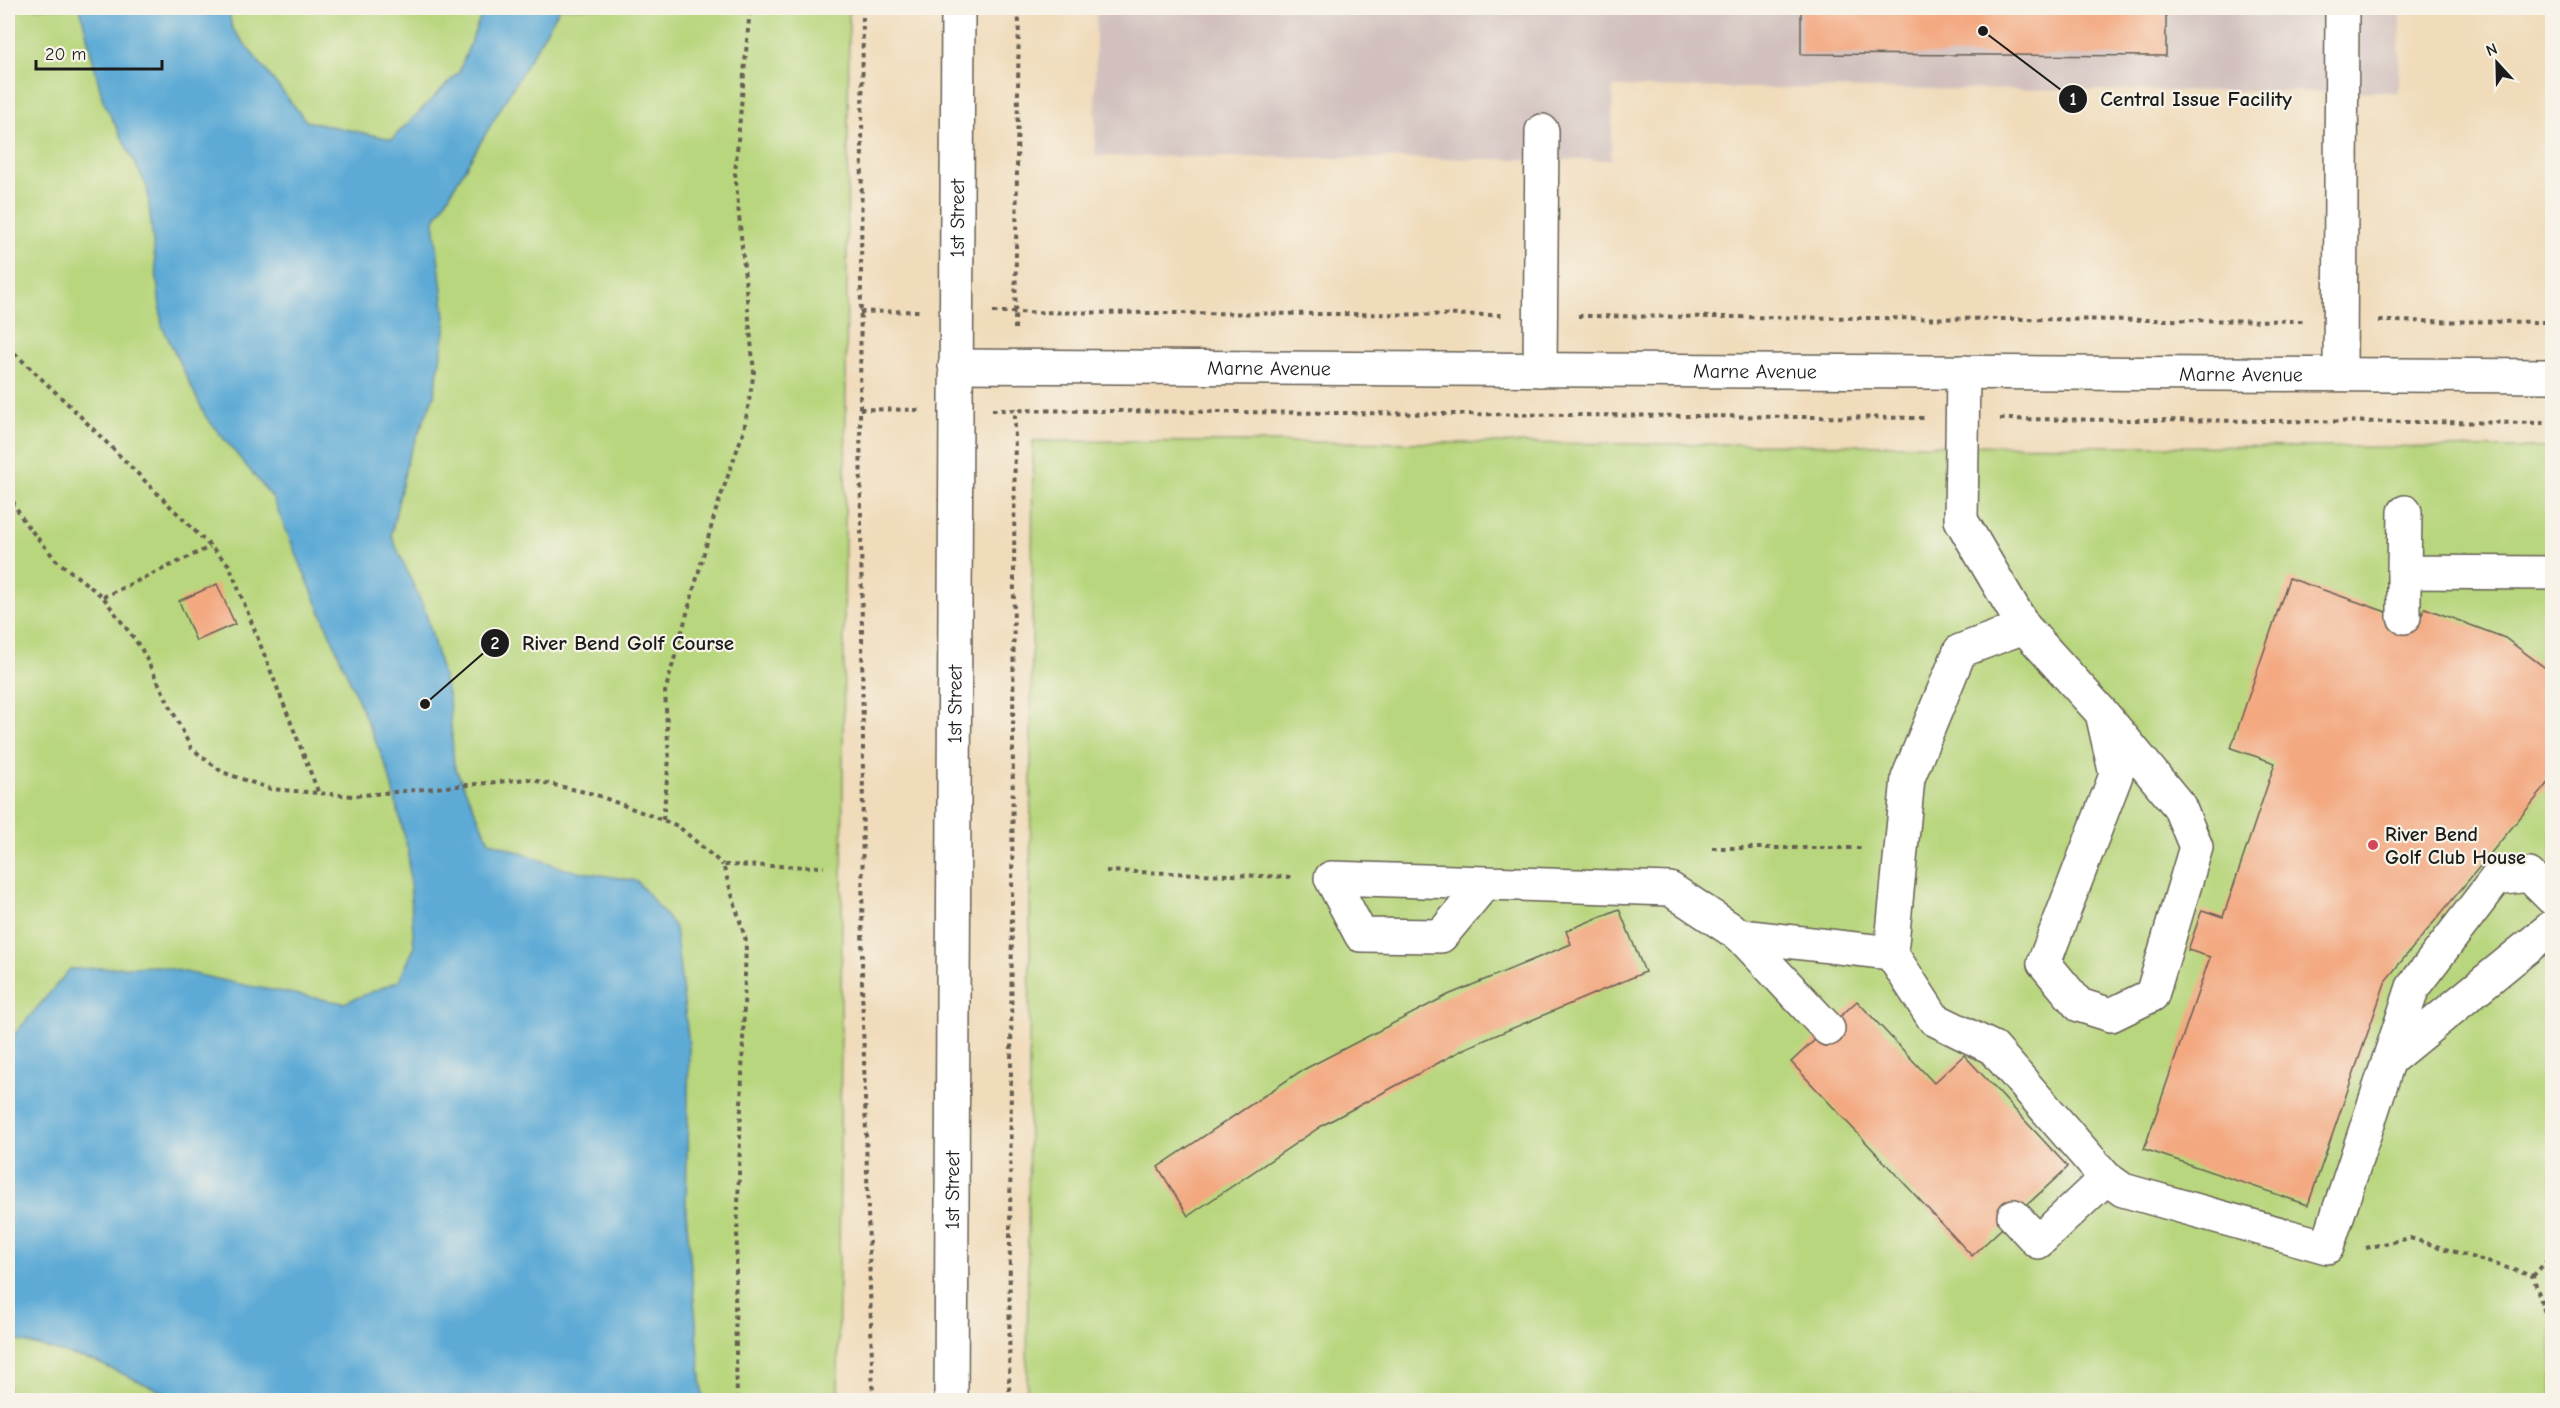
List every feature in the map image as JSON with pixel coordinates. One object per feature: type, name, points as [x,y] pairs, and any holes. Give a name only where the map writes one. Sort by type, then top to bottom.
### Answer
[{"type":"street","name":"1st Street","points":[[951,1401],[958,8]]},
{"type":"street","points":[[2340,374],[2342,8]]},
{"type":"street","points":[[1540,370],[1542,131]]},
{"type":"street","name":"Marne Avenue","points":[[955,366],[2553,375]]},
{"type":"street","points":[[1963,372],[1961,520],[2024,627],[2102,713],[2179,806],[2196,847],[2152,995],[2111,1015],[2079,1005],[2044,963],[2116,775],[2102,713]]},
{"type":"street","points":[[2404,512],[2404,617]]},
{"type":"street","points":[[2404,572],[2553,573]]},
{"type":"street","points":[[2024,627],[1960,651],[1908,778],[1891,953],[1934,1019],[1993,1048],[2106,1178],[2122,1190],[2327,1247],[2414,987],[2496,879],[2529,875],[2553,898]]},
{"type":"street","points":[[1485,883],[1441,936],[1361,935],[1331,878],[1670,889],[1742,936],[1828,1029]]},
{"type":"street","points":[[2389,1060],[2553,927]]},
{"type":"street","points":[[1742,936],[1891,953]]},
{"type":"street","points":[[2014,1216],[2037,1242],[2106,1178]]},
{"type":"path","points":[[663,820],[669,759],[665,692],[716,510],[744,430],[754,372],[735,172],[750,8]]},
{"type":"path","points":[[863,8],[860,312],[862,984],[873,1401]]},
{"type":"path","points":[[1009,1401],[1019,8]]},
{"type":"path","points":[[860,312],[2553,322]]},
{"type":"path","points":[[8,347],[229,565],[319,794]]},
{"type":"path","points":[[860,409],[2553,423]]},
{"type":"path","points":[[8,493],[25,522],[56,560],[104,597],[141,648],[191,748],[222,772],[271,789],[353,796],[485,785],[528,779],[594,794],[678,826],[723,865],[746,941],[735,1304],[737,1401]]},
{"type":"path","points":[[104,597],[210,548]]},
{"type":"path","points":[[1712,848],[1900,849]]},
{"type":"path","points":[[723,865],[824,867]]},
{"type":"path","points":[[1106,871],[1331,878]]},
{"type":"path","points":[[2327,1247],[2359,1249],[2410,1238],[2533,1276]]},
{"type":"path","points":[[2533,1276],[2553,1255]]},
{"type":"path","points":[[2533,1276],[2553,1334]]},
{"type":"shaded area","points":[[1096,8],[2400,8],[2399,92],[1613,87],[1611,160],[1095,156]]},
{"type":"green space","points":[[8,8],[849,8],[838,1400],[8,1400]]},
{"type":"green space","points":[[1033,441],[2552,448],[2552,1400],[1027,1400]]},
{"type":"water","points":[[80,8],[228,8],[232,28],[306,121],[392,139],[459,72],[484,8],[560,8],[434,221],[446,325],[434,396],[408,458],[391,535],[426,613],[449,698],[454,765],[489,841],[565,869],[637,881],[675,927],[689,1045],[686,1211],[703,1400],[181,1400],[94,1361],[8,1338],[8,1042],[70,969],[158,966],[244,985],[344,1003],[399,981],[414,948],[408,851],[388,771],[272,497],[206,417],[162,326],[147,187],[103,101]]},
{"type":"building","points":[[1801,8],[2166,8],[2166,56],[1801,54]]},
{"type":"building","name":"River Bend Golf Club House","points":[[2289,578],[2418,623],[2425,608],[2505,638],[2552,673],[2552,779],[2386,980],[2308,1205],[2144,1149],[2210,957],[2188,950],[2202,910],[2223,917],[2275,763],[2231,748]]},
{"type":"building","points":[[217,584],[235,624],[196,641],[179,601]]},
{"type":"building","points":[[1619,909],[1645,972],[1466,1048],[1323,1125],[1188,1216],[1158,1167],[1301,1071],[1448,995],[1571,944],[1566,931]]},
{"type":"building","points":[[1857,1001],[1934,1083],[1964,1055],[2068,1167],[1972,1256],[1791,1062]]},
{"type":"place","name":"Central Issue Facility","points":[[1983,31]]},
{"type":"place","name":"River Bend Golf Course","points":[[425,704]]},
{"type":"place","name":"River Bend Golf Club House","points":[[2373,845]]}]
